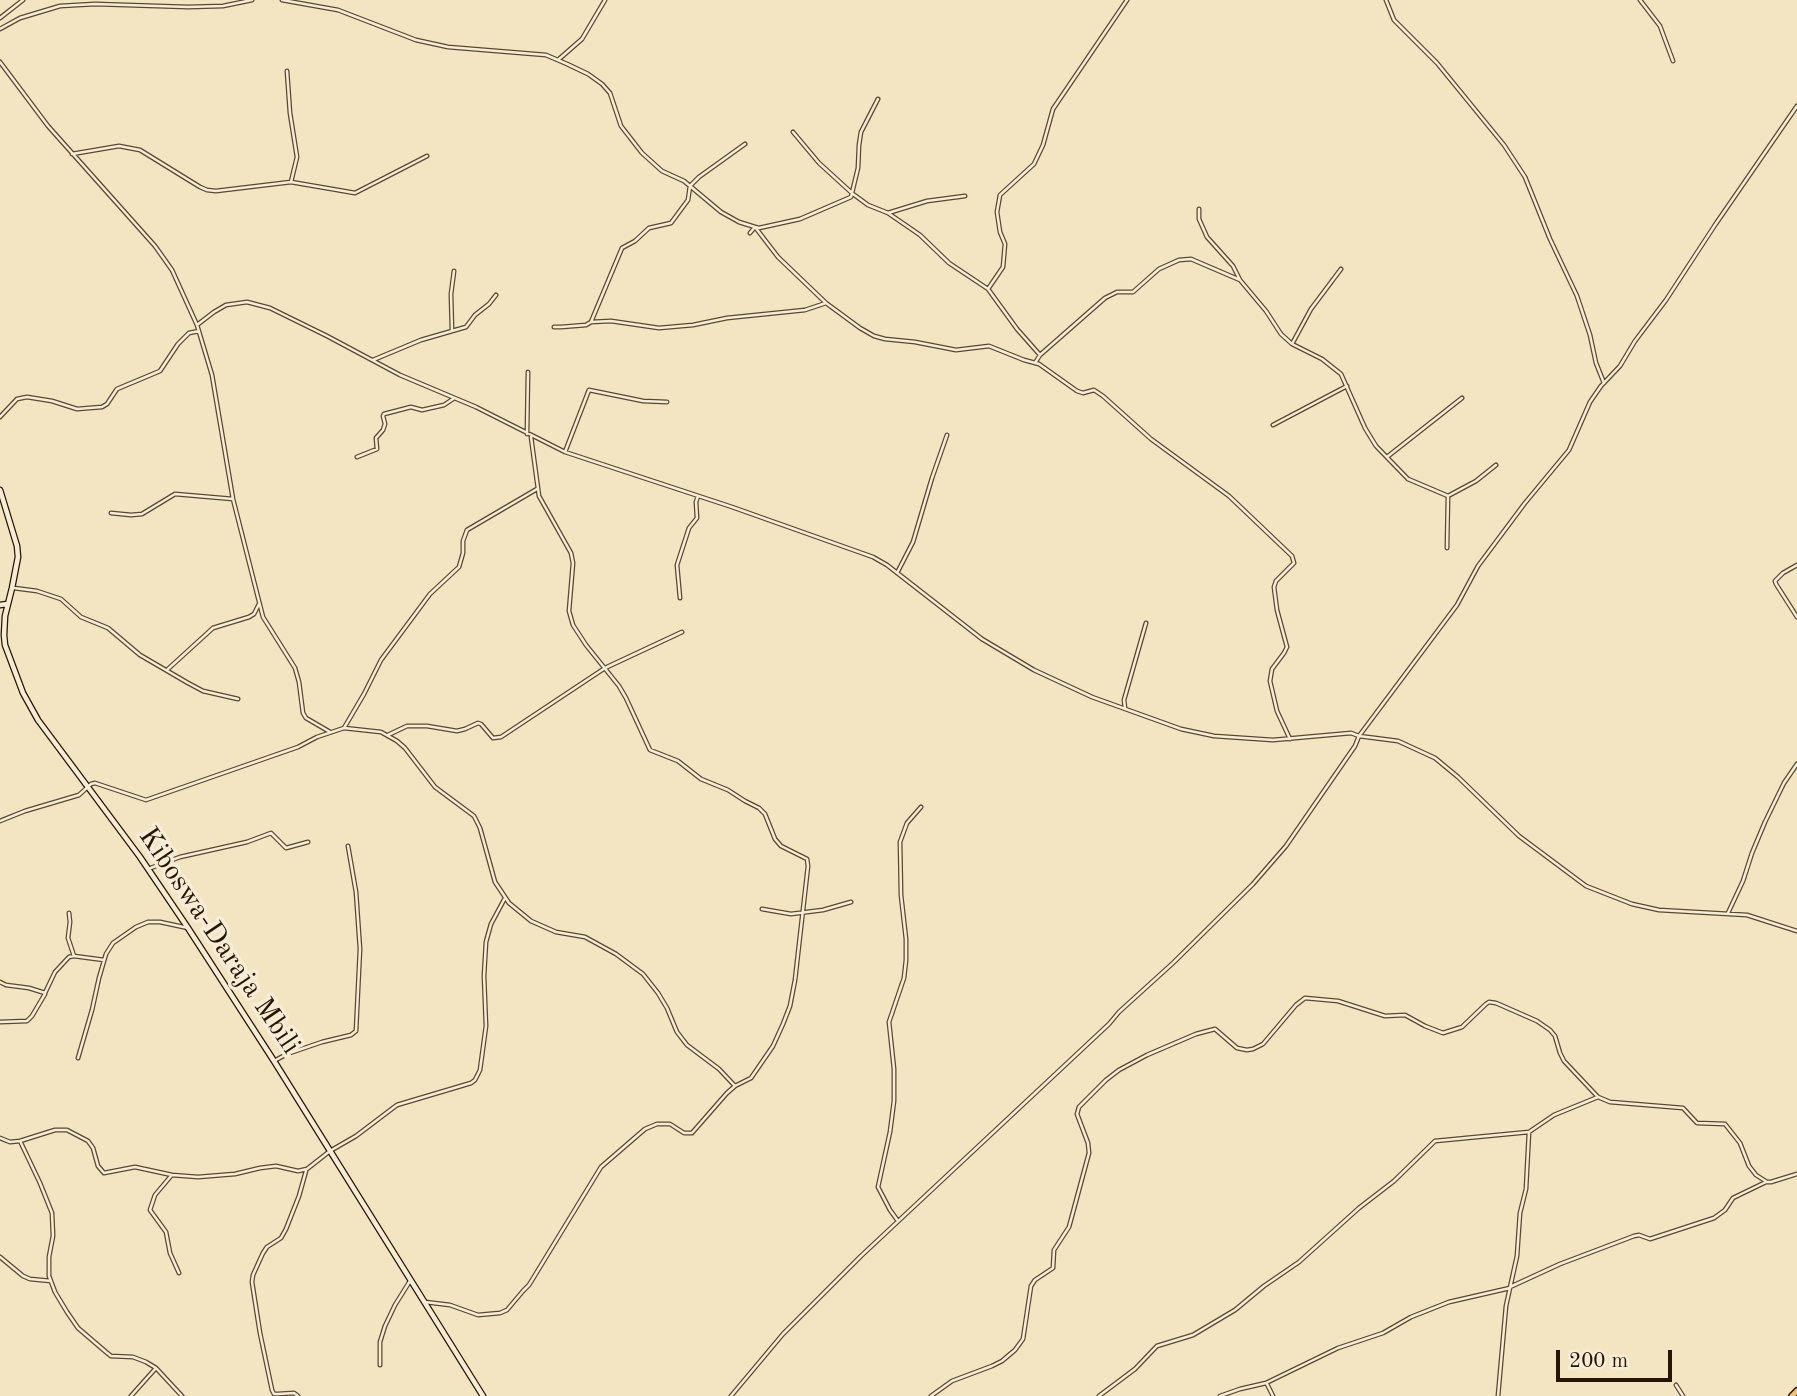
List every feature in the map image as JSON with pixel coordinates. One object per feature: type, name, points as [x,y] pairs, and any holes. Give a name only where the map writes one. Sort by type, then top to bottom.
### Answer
[{"type":"highway","points":[[1792,1396],[1797,1391]]},
{"type":"main road","name":"Kiboswa-Daraja Mbili","points":[[0,490],[18,557],[3,626],[5,645],[23,693],[38,720],[188,928],[483,1396]]},
{"type":"main road","points":[[0,605],[7,604]]},
{"type":"street","points":[[0,19],[23,0]]},
{"type":"street","points":[[0,29],[20,18],[60,6],[223,6],[252,0]]},
{"type":"street","points":[[282,0],[338,10],[416,40],[448,47],[546,55],[588,74],[610,93],[621,126],[642,153],[662,171],[684,181],[721,212],[739,222],[759,228],[800,219],[851,197],[858,169],[861,132],[878,99]]},
{"type":"street","points":[[557,60],[582,39],[605,0]]},
{"type":"street","points":[[988,289],[1003,267],[1005,244],[999,232],[997,212],[1000,195],[1034,164],[1043,145],[1053,108],[1126,0]]},
{"type":"street","points":[[1386,0],[1394,20],[1437,63],[1504,145],[1525,177],[1577,296],[1604,383]]},
{"type":"street","points":[[1640,0],[1660,26],[1673,61]]},
{"type":"street","points":[[0,62],[48,126],[155,246],[172,270],[199,331],[212,375],[233,499],[263,617],[295,668],[303,713],[306,718],[330,732]]},
{"type":"street","points":[[287,71],[297,157],[291,182]]},
{"type":"street","points":[[733,1395],[783,1334],[898,1221],[1173,964],[1253,884],[1286,846],[1359,736],[1457,605],[1478,566],[1569,450],[1586,409],[1666,300],[1797,106]]},
{"type":"street","points":[[793,132],[819,163],[853,194],[920,235],[949,263],[988,289],[1040,355]]},
{"type":"street","points":[[591,322],[622,248],[635,241],[649,228],[671,223],[688,200],[690,186],[745,144]]},
{"type":"street","points":[[72,154],[119,146],[140,150],[207,190],[291,182],[355,193],[427,156]]},
{"type":"street","points":[[888,213],[927,201],[965,196]]},
{"type":"street","points":[[1199,209],[1199,219],[1207,237],[1233,266],[1281,334],[1292,344],[1332,366],[1341,374],[1376,446],[1408,479],[1448,496]]},
{"type":"street","points":[[750,233],[755,227]]},
{"type":"street","points":[[755,227],[778,257],[826,303],[874,336],[956,350],[989,346],[1035,363],[1077,391],[1083,393],[1094,390],[1104,396],[1151,439],[1230,496],[1292,556],[1294,563],[1276,581],[1274,587],[1287,647],[1272,669],[1270,681],[1277,711],[1290,739]]},
{"type":"street","points":[[1035,363],[1040,355],[1105,298],[1117,292],[1133,292],[1152,274],[1180,260],[1191,259],[1240,279]]},
{"type":"street","points":[[1292,344],[1311,309],[1341,269]]},
{"type":"street","points":[[452,331],[451,294],[454,271]]},
{"type":"street","points":[[373,360],[421,340],[468,326],[475,315],[496,295]]},
{"type":"street","points":[[197,326],[214,312],[238,302],[255,303],[270,308],[400,375],[476,407],[565,452],[873,557],[962,625],[1034,670],[1062,684],[1181,729],[1214,736],[1273,740],[1351,733],[1398,741],[1436,758],[1519,836],[1586,886],[1632,904],[1659,910],[1746,915],[1797,931]]},
{"type":"street","points":[[554,327],[611,321],[659,328],[693,325],[727,318],[805,310],[826,303]]},
{"type":"street","points":[[0,417],[17,399],[27,397],[78,409],[102,407],[117,389],[160,371],[178,344],[190,333],[199,331]]},
{"type":"street","points":[[425,1302],[450,1305],[478,1315],[507,1310],[529,1285],[601,1167],[639,1134],[657,1124],[670,1124],[684,1133],[692,1133],[735,1086],[751,1078],[773,1046],[790,1006],[808,866],[807,859],[781,846],[775,839],[765,814],[759,808],[728,790],[701,779],[678,761],[650,750],[626,698],[573,625],[569,611],[573,563],[571,553],[543,506],[537,489],[529,435],[528,372]]},
{"type":"street","points":[[1273,425],[1347,386]]},
{"type":"street","points":[[565,452],[589,390],[643,401],[667,402]]},
{"type":"street","points":[[1387,457],[1462,398]]},
{"type":"street","points":[[357,457],[377,449],[376,438],[383,430],[384,414],[411,407],[422,410],[444,405],[453,399]]},
{"type":"street","points":[[897,573],[912,542],[947,435]]},
{"type":"street","points":[[1448,496],[1476,481],[1496,465]]},
{"type":"street","points":[[344,728],[381,660],[430,594],[458,567],[467,530],[537,489]]},
{"type":"street","points":[[111,513],[131,516],[142,514],[175,494],[233,499]]},
{"type":"street","points":[[680,598],[677,565],[689,528],[697,519],[698,496]]},
{"type":"street","points":[[1447,548],[1448,496]]},
{"type":"street","points":[[1797,565],[1777,577],[1776,581],[1797,617]]},
{"type":"street","points":[[12,588],[37,591],[61,599],[81,617],[108,628],[140,654],[203,691],[238,699]]},
{"type":"street","points":[[167,670],[213,628],[249,617],[254,614],[259,604]]},
{"type":"street","points":[[1125,708],[1124,700],[1146,623]]},
{"type":"street","points":[[388,735],[407,726],[457,731],[478,723],[493,738],[501,737],[605,668],[682,632]]},
{"type":"street","points":[[0,821],[79,795],[95,783],[146,800],[299,747],[344,728],[370,730],[388,735],[405,748],[435,787],[468,811],[478,822],[495,882],[505,898],[531,921],[556,932],[585,937],[616,954],[643,974],[663,1001],[677,1032],[687,1045],[719,1069],[735,1086]]},
{"type":"street","points":[[1728,914],[1765,822],[1784,783],[1797,764]]},
{"type":"street","points":[[898,1221],[878,1187],[894,1101],[890,1022],[904,978],[906,960],[900,842],[907,823],[921,807]]},
{"type":"street","points":[[148,869],[180,857],[247,842],[271,833],[286,848],[307,842]]},
{"type":"street","points":[[274,1061],[303,1048],[351,1035],[356,1031],[360,949],[356,892],[348,846]]},
{"type":"street","points":[[0,1138],[20,1142],[55,1130],[67,1130],[88,1141],[93,1148],[98,1167],[104,1173],[135,1167],[172,1175],[219,1176],[276,1167],[298,1171],[307,1169],[397,1105],[471,1083],[478,1075],[486,1026],[486,942],[491,924],[505,898]]},
{"type":"street","points":[[762,909],[791,914],[823,910],[851,902]]},
{"type":"street","points":[[69,913],[68,938],[74,956]]},
{"type":"street","points":[[78,1058],[104,960],[113,943],[148,922],[188,928]]},
{"type":"street","points":[[0,1022],[27,1021],[33,1016],[64,960],[74,956],[104,960]]},
{"type":"street","points":[[0,982],[45,993]]},
{"type":"street","points":[[931,1396],[952,1381],[1002,1361],[1020,1345],[1024,1336],[1031,1286],[1035,1279],[1053,1268],[1054,1250],[1069,1227],[1089,1153],[1077,1110],[1119,1070],[1168,1045],[1211,1029],[1218,1031],[1237,1048],[1253,1049],[1263,1044],[1299,1001],[1305,998],[1338,1001],[1377,1014],[1405,1015],[1444,1033],[1462,1027],[1486,1004],[1492,1002],[1537,1021],[1550,1030],[1564,1061],[1598,1097],[1610,1102],[1683,1108],[1697,1123],[1725,1124],[1740,1143],[1752,1172],[1767,1182]]},
{"type":"street","points":[[1099,1396],[1135,1369],[1157,1346],[1193,1335],[1235,1310],[1299,1262],[1359,1208],[1394,1181],[1435,1141],[1529,1132],[1555,1115],[1598,1097]]},
{"type":"street","points":[[1498,1396],[1506,1306],[1517,1256],[1520,1213],[1526,1189],[1529,1132]]},
{"type":"street","points":[[20,1142],[52,1213],[53,1237],[49,1257],[51,1281],[67,1312],[78,1328],[111,1356],[139,1358],[156,1368],[182,1396]]},
{"type":"street","points":[[298,1396],[294,1393],[278,1395],[272,1390],[252,1282],[263,1253],[281,1238],[286,1229],[307,1169]]},
{"type":"street","points":[[1220,1396],[1266,1382],[1338,1348],[1383,1333],[1410,1317],[1449,1302],[1510,1287],[1560,1264],[1634,1236],[1650,1239],[1714,1218],[1725,1210],[1733,1198],[1767,1182],[1797,1174]]},
{"type":"street","points":[[172,1175],[155,1195],[150,1210],[166,1232],[170,1253],[179,1273]]},
{"type":"street","points":[[0,1257],[23,1276],[51,1281]]},
{"type":"street","points":[[380,1365],[380,1342],[385,1326],[411,1279]]},
{"type":"street","points":[[131,1396],[156,1368]]},
{"type":"street","points":[[1266,1382],[1273,1396]]},
{"type":"street","points":[[1676,1385],[1683,1396]]}]
